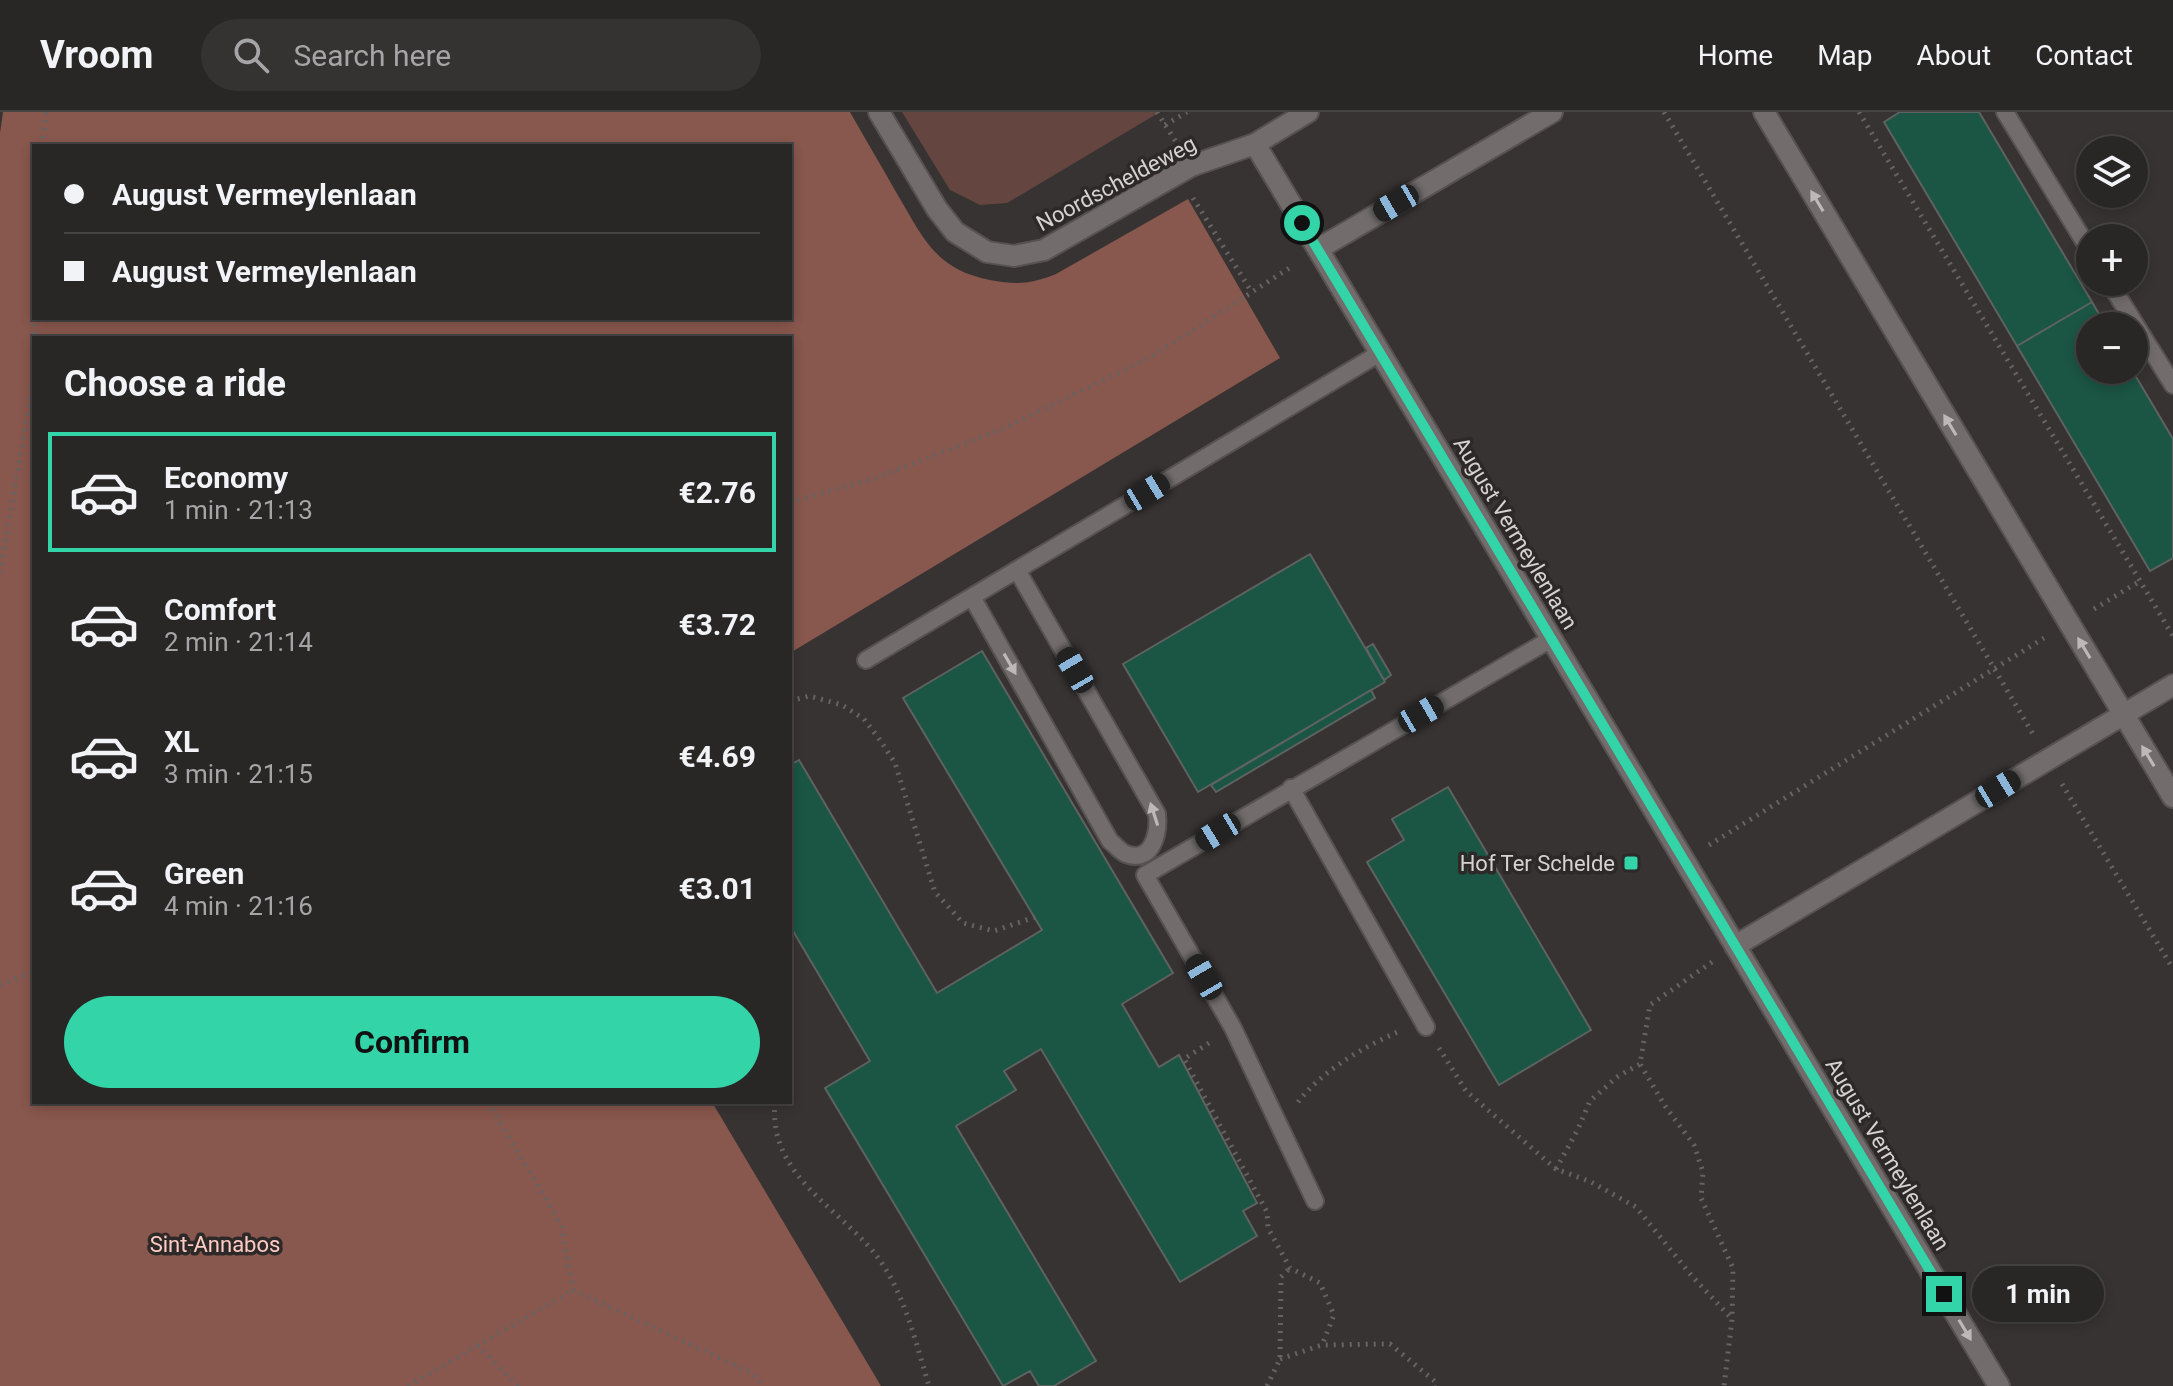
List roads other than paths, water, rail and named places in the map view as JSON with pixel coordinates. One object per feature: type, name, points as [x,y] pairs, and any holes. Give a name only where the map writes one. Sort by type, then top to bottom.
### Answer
[{"type":"street","name":"Noordscheldeweg","points":[[879,112],[937,209],[955,232],[987,252],[1014,256],[1044,250],[1191,166],[1255,144],[1308,112]]},
{"type":"street","points":[[1318,249],[1552,112]]},
{"type":"street","points":[[1764,112],[2173,797]]},
{"type":"street","name":"August Vermeylenlaan","points":[[1255,144],[1999,1386]]},
{"type":"street","points":[[1735,946],[2173,685]]},
{"type":"lane","points":[[2005,112],[2076,228]]},
{"type":"lane","points":[[2118,296],[2173,385]]},
{"type":"lane","points":[[866,660],[1380,353]]},
{"type":"lane","points":[[972,597],[1110,841],[1126,854],[1139,855],[1152,848],[1159,830],[1157,814],[1017,570]]},
{"type":"lane","points":[[1315,1201],[1233,1028],[1145,875],[1551,639]]},
{"type":"lane","points":[[1291,788],[1426,1027]]},
{"type":"place","name":"Hof Ter Schelde","points":[[1631,863]]},
{"type":"park label","name":"Sint-Annabos","points":[[215,1244]]}]
